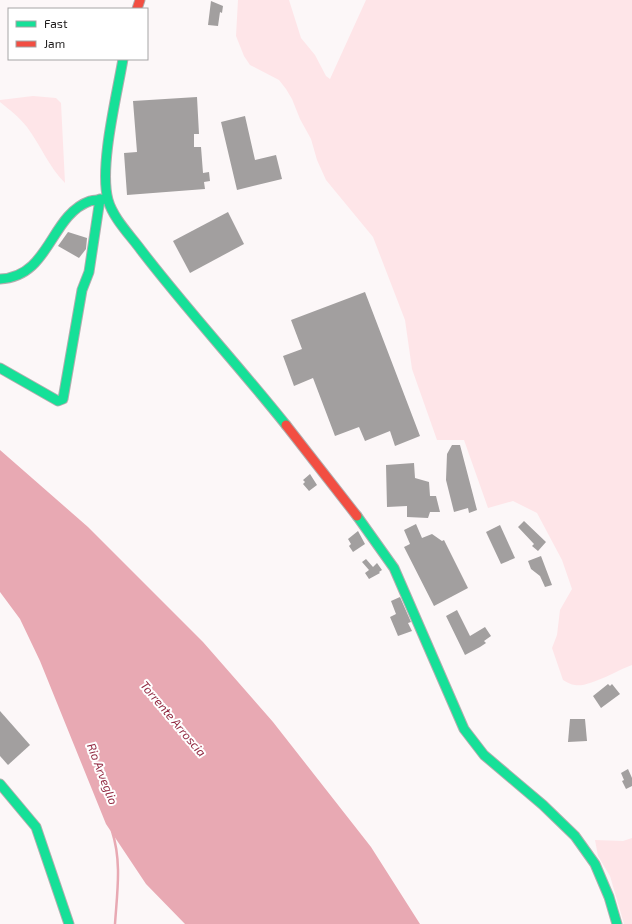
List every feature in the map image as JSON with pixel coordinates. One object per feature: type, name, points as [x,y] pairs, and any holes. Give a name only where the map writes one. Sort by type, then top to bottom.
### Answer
[{"type":"main road","points":[[0,368],[58,402],[63,399],[82,290],[90,272],[104,199],[110,134],[123,60]]},
{"type":"main road","points":[[0,280],[15,277],[29,268],[45,252],[73,211],[84,203],[104,199]]},
{"type":"main road","points":[[104,199],[155,268],[318,464],[368,529],[394,568],[464,729],[484,755],[543,805],[575,836],[595,864],[609,897],[617,924]]},
{"type":"main road","points":[[0,784],[36,827],[69,924]]},
{"type":"shaded area","points":[[238,0],[289,0],[301,38],[315,55],[326,76],[330,79],[366,0],[632,0],[632,665],[587,684],[574,685],[563,680],[552,648],[557,635],[560,610],[572,589],[562,560],[537,513],[513,501],[488,508],[464,440],[437,440],[412,369],[405,320],[373,237],[326,180],[317,160],[311,139],[286,89],[279,80],[250,65],[244,56],[236,36]]},
{"type":"shaded area","points":[[33,96],[56,98],[61,103],[65,183],[54,170],[27,127],[18,117],[0,102],[0,100]]},
{"type":"shaded area","points":[[632,838],[632,924],[624,924],[610,876],[598,856],[595,840],[623,841]]},
{"type":"water","name":"Torrente Arroscia","points":[[0,450],[88,527],[203,642],[273,722],[371,847],[420,924],[185,924],[146,884],[106,824],[40,661],[20,619],[0,592]]},
{"type":"building","points":[[211,1],[223,6],[222,13],[220,12],[218,26],[208,25]]},
{"type":"building","points":[[197,97],[199,134],[194,134],[194,147],[201,147],[203,173],[209,172],[210,181],[204,182],[205,189],[127,195],[124,153],[137,152],[133,101]]},
{"type":"building","points":[[245,116],[255,160],[276,155],[282,179],[237,190],[221,122]]},
{"type":"building","points":[[228,212],[244,244],[190,273],[173,241]]},
{"type":"building","points":[[68,232],[87,238],[86,249],[79,258],[58,246]]},
{"type":"building","points":[[365,292],[420,436],[395,446],[390,431],[365,441],[359,427],[335,436],[313,378],[294,386],[283,356],[302,349],[291,320]]},
{"type":"building","points":[[452,445],[460,445],[477,510],[469,513],[468,508],[454,512],[446,480],[447,454]]},
{"type":"building","points":[[414,463],[415,478],[429,482],[430,496],[436,496],[440,512],[430,512],[428,518],[407,517],[407,506],[387,507],[386,465]]},
{"type":"building","points":[[310,474],[317,485],[309,491],[303,484],[305,482],[303,480]]},
{"type":"building","points":[[524,521],[546,542],[538,551],[532,546],[534,544],[518,527]]},
{"type":"building","points":[[416,524],[422,538],[432,534],[442,541],[444,540],[468,588],[434,606],[404,547],[410,544],[404,530]]},
{"type":"building","points":[[500,525],[515,558],[501,564],[486,532]]},
{"type":"building","points":[[358,531],[365,544],[353,552],[349,546],[351,544],[348,539]]},
{"type":"building","points":[[541,556],[552,585],[545,587],[540,576],[531,569],[528,561]]},
{"type":"building","points":[[366,559],[373,567],[377,563],[382,570],[379,572],[380,573],[369,579],[365,573],[369,570],[362,562]]},
{"type":"building","points":[[400,597],[411,622],[408,623],[412,631],[398,636],[390,617],[396,614],[391,601]]},
{"type":"building","points":[[457,610],[470,636],[485,627],[491,636],[484,641],[486,643],[465,655],[446,616]]},
{"type":"building","points":[[608,684],[610,686],[612,684],[620,694],[601,708],[593,696]]},
{"type":"building","points":[[0,711],[30,745],[8,765],[0,756]]},
{"type":"building","points":[[570,719],[585,719],[587,741],[568,742]]},
{"type":"building","points":[[628,769],[632,778],[632,786],[626,789],[622,781],[624,780],[621,773]]},
{"type":"waterway","name":"Rio Arveglio","points":[[112,831],[118,866],[115,924]]},
{"type":"traffic: fast","points":[[123,60],[107,150],[106,186],[110,207],[122,226],[159,272],[286,425]]},
{"type":"traffic: fast","points":[[0,368],[58,401],[63,399],[82,290],[89,272],[100,199]]},
{"type":"traffic: fast","points":[[0,279],[17,276],[30,268],[40,257],[66,219],[77,208],[90,201],[105,199]]},
{"type":"traffic: fast","points":[[357,516],[394,568],[464,729],[484,755],[543,805],[575,836],[595,864],[609,897],[617,924]]},
{"type":"traffic: fast","points":[[0,784],[36,827],[69,924]]},
{"type":"traffic: jam","points":[[137,8],[140,0]]},
{"type":"traffic: jam","points":[[286,425],[357,516]]}]
